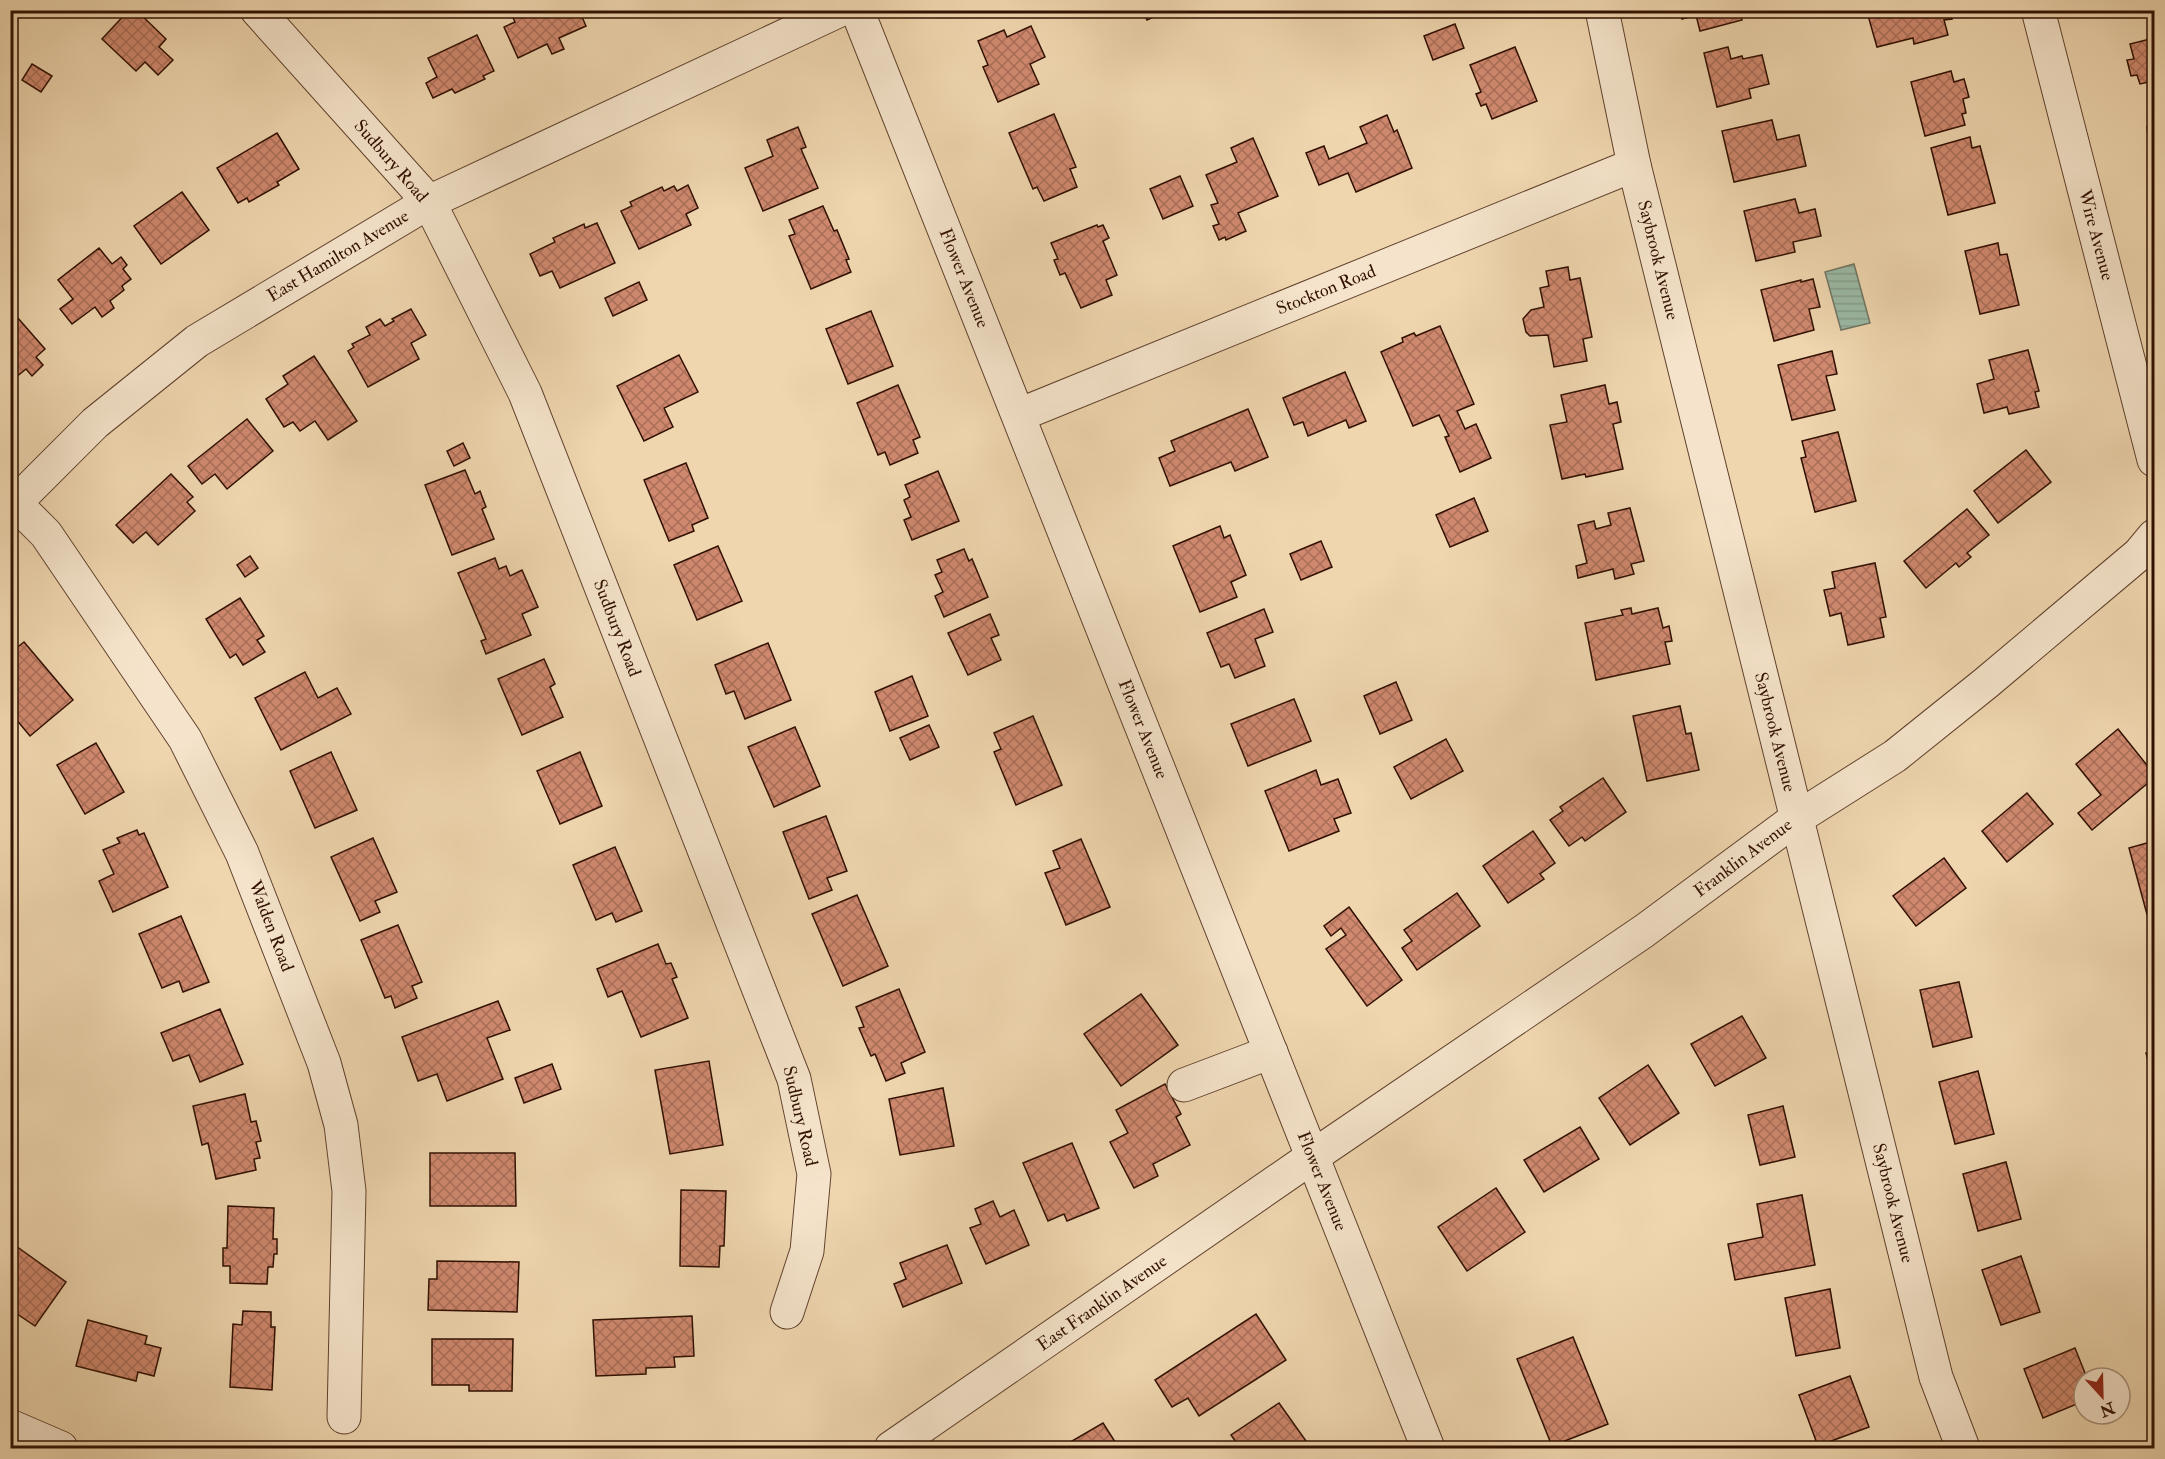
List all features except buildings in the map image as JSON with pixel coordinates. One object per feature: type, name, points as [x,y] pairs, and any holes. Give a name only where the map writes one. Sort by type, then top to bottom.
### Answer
[{"type":"street","name":"Sudbury Road","points":[[258,10],[429,202],[525,393],[794,1079],[814,1174],[807,1251],[787,1312]]},
{"type":"street","name":"East Hamilton Avenue","points":[[12,503],[95,423],[197,341],[429,202],[840,10]]},
{"type":"street","name":"Flower Avenue","points":[[857,10],[1428,1449]]},
{"type":"street","name":"Saybrook Avenue","points":[[1602,10],[1634,165],[1936,1377],[1963,1449]]},
{"type":"street","name":"Wire Avenue","points":[[2038,10],[2154,460]]},
{"type":"street","name":"Stockton Road","points":[[1019,415],[1634,165]]},
{"type":"street","name":"Walden Road","points":[[12,503],[46,534],[185,739],[242,853],[324,1063],[341,1125],[349,1191],[344,1417]]},
{"type":"street","name":"Franklin Avenue","points":[[1312,1157],[1644,931],[1797,818],[1895,756],[2139,554],[2154,536]]},
{"type":"street","points":[[1184,1084],[1270,1052]]},
{"type":"street","name":"East Franklin Avenue","points":[[891,1449],[1312,1157]]},
{"type":"street","points":[[10,1426],[61,1449]]},
{"type":"shaded area","points":[[1854,264],[1870,323],[1841,330],[1825,272]]}]
